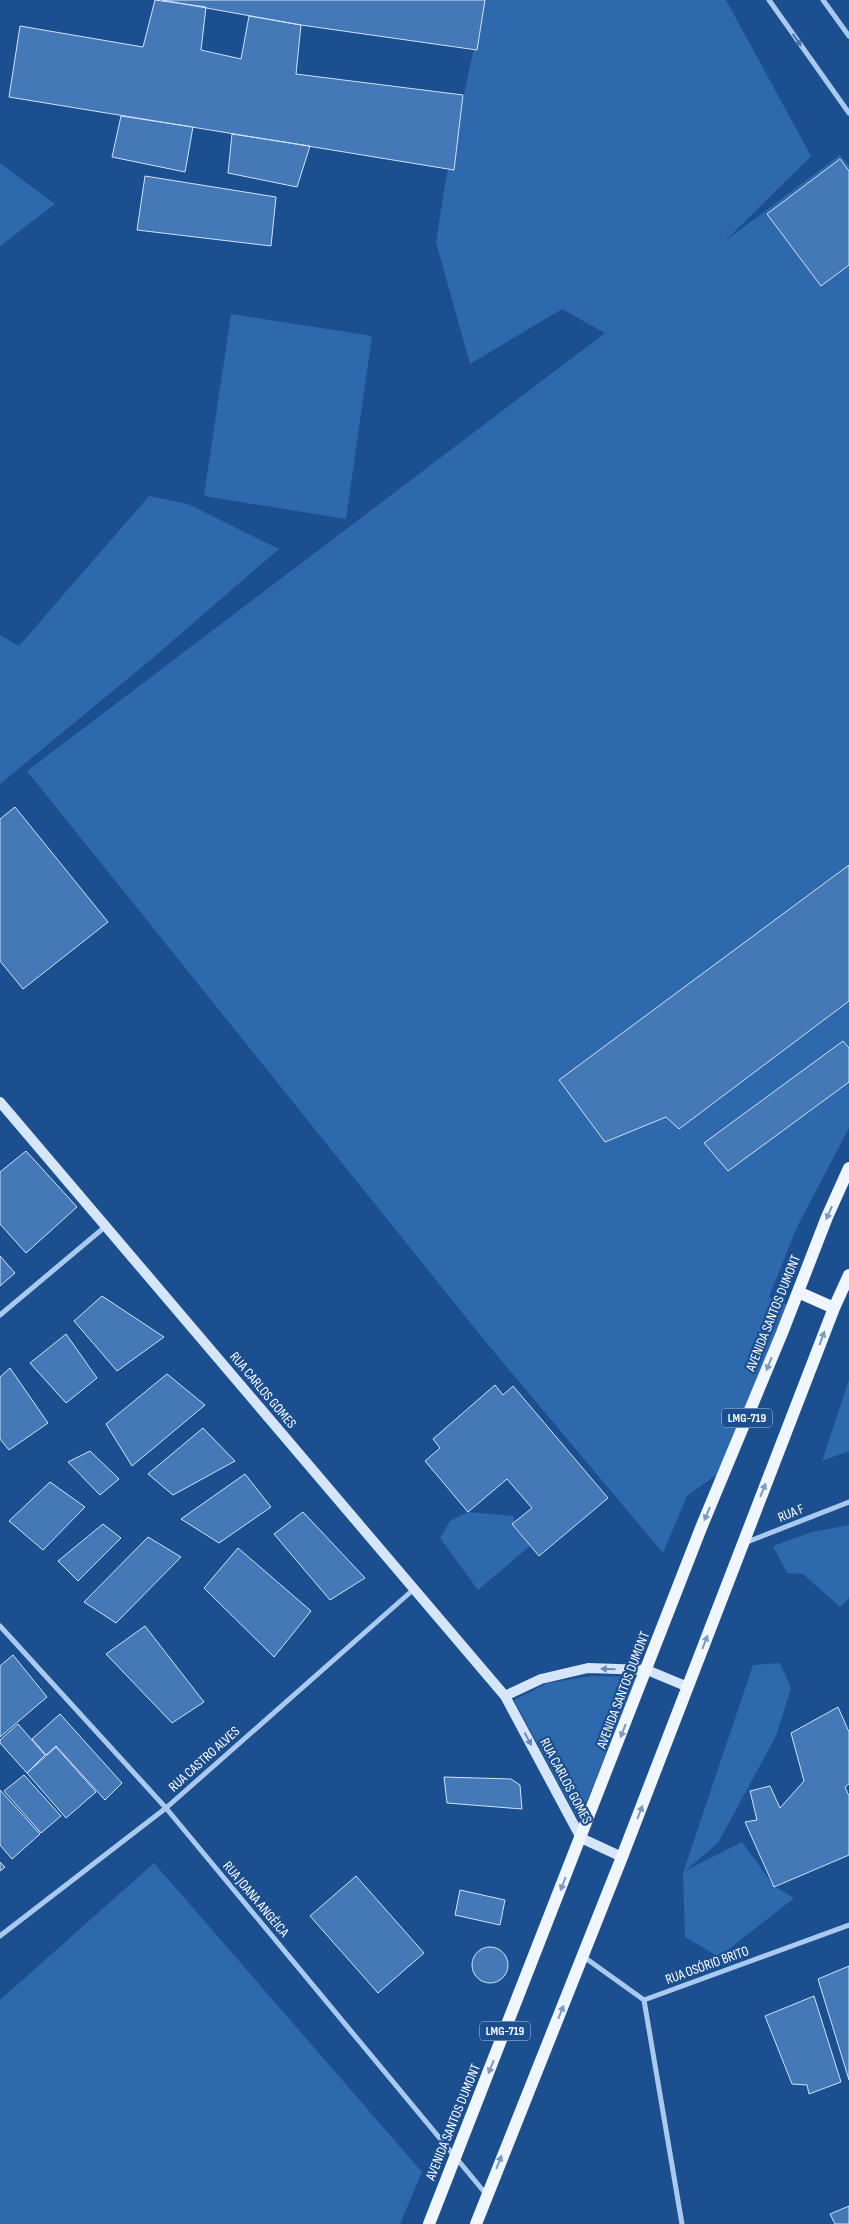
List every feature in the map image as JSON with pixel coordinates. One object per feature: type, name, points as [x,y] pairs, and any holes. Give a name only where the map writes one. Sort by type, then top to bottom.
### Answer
[{"type":"main road","name":"RUA CARLOS GOMES","points":[[0,1102],[506,1696],[581,1838],[622,1857]]},
{"type":"main road","name":"AVENIDA SANTOS DUMONT","points":[[429,2224],[701,1528],[849,1168]]},
{"type":"main road","name":"LMG-719","points":[[476,2224],[486,2194],[622,1857],[834,1308],[849,1275]]},
{"type":"main road","points":[[798,1292],[834,1308]]},
{"type":"main road","points":[[506,1696],[541,1679],[588,1668],[646,1670],[688,1687]]},
{"type":"street","points":[[769,0],[849,113]]},
{"type":"street","points":[[823,0],[849,36]]},
{"type":"street","points":[[0,1315],[106,1226]]},
{"type":"street","name":"RUA F","points":[[742,1544],[849,1502]]},
{"type":"street","name":"RUA CASTRO ALVES","points":[[0,1936],[166,1808],[414,1589]]},
{"type":"street","name":"RUA JOANA ANGÉICA","points":[[0,1626],[166,1808],[486,2194]]},
{"type":"street","name":"RUA OSÓRIO BRITO","points":[[644,2000],[849,1925]]},
{"type":"street","points":[[583,1956],[644,2000],[682,2224]]},
{"type":"shaded area","points":[[484,0],[726,0],[811,156],[724,242],[840,155],[849,166],[849,1128],[797,1227],[769,1297],[792,1307],[727,1467],[687,1496],[663,1553],[489,1346],[27,771],[605,333],[562,309],[470,364],[436,242],[445,184]]},
{"type":"shaded area","points":[[0,163],[55,204],[0,246]]},
{"type":"shaded area","points":[[231,314],[372,336],[346,519],[204,496]]},
{"type":"shaded area","points":[[149,496],[188,504],[279,549],[154,657],[0,784],[0,635],[19,646]]},
{"type":"shaded area","points":[[849,1380],[849,1451],[822,1461]]},
{"type":"shaded area","points":[[468,1512],[513,1516],[516,1530],[530,1546],[478,1590],[440,1538],[450,1521]]},
{"type":"shaded area","points":[[849,1525],[849,1598],[840,1607],[803,1574],[787,1573],[773,1546],[812,1532]]},
{"type":"shaded area","points":[[780,1663],[791,1688],[776,1736],[718,1843],[685,1871],[742,1842],[774,1886],[794,1898],[719,1957],[685,1937],[683,1873],[753,1665]]},
{"type":"shaded area","points":[[591,1676],[637,1677],[579,1821],[514,1700],[548,1683]]},
{"type":"shaded area","points":[[154,1863],[422,2172],[400,2224],[0,2224],[0,2000]]},
{"type":"building","points":[[155,0],[206,7],[201,50],[241,59],[249,16],[301,25],[296,74],[463,95],[454,170],[9,97],[20,26],[143,47]]},
{"type":"building","points":[[162,0],[485,0],[477,50],[301,25]]},
{"type":"building","points":[[121,116],[193,127],[185,172],[112,157]]},
{"type":"building","points":[[232,134],[310,146],[297,187],[228,173]]},
{"type":"building","points":[[840,159],[849,171],[849,265],[821,286],[767,214]]},
{"type":"building","points":[[145,176],[276,197],[271,246],[137,230]]},
{"type":"building","points":[[15,807],[108,922],[23,989],[0,961],[0,819]]},
{"type":"building","points":[[849,865],[849,1001],[679,1129],[666,1117],[605,1142],[559,1080]]},
{"type":"building","points":[[843,1041],[849,1048],[849,1082],[728,1171],[704,1143]]},
{"type":"building","points":[[26,1151],[77,1207],[26,1253],[0,1224],[0,1172]]},
{"type":"building","points":[[0,1256],[15,1273],[0,1286]]},
{"type":"building","points":[[102,1296],[164,1337],[117,1371],[74,1321]]},
{"type":"building","points":[[66,1334],[97,1378],[66,1403],[30,1363]]},
{"type":"building","points":[[10,1368],[48,1423],[9,1450],[0,1439],[0,1377]]},
{"type":"building","points":[[167,1374],[205,1405],[132,1466],[106,1424]]},
{"type":"building","points":[[495,1385],[503,1395],[513,1386],[608,1498],[539,1556],[512,1524],[532,1508],[507,1479],[468,1512],[425,1461],[440,1448],[433,1439]]},
{"type":"building","points":[[203,1428],[235,1461],[173,1495],[148,1474]]},
{"type":"building","points":[[90,1451],[119,1479],[100,1495],[68,1462]]},
{"type":"building","points":[[245,1474],[271,1507],[219,1543],[181,1519]]},
{"type":"building","points":[[50,1482],[85,1507],[43,1550],[9,1521]]},
{"type":"building","points":[[303,1512],[365,1578],[330,1600],[274,1534]]},
{"type":"building","points":[[103,1524],[121,1538],[78,1581],[58,1561]]},
{"type":"building","points":[[148,1537],[181,1557],[116,1623],[84,1602]]},
{"type":"building","points":[[238,1548],[311,1611],[274,1657],[204,1588]]},
{"type":"building","points":[[145,1626],[204,1702],[172,1723],[106,1654]]},
{"type":"building","points":[[13,1655],[47,1697],[0,1737],[0,1666]]},
{"type":"building","points":[[838,1707],[849,1732],[849,1784],[845,1787],[849,1796],[849,1855],[774,1887],[745,1822],[757,1820],[750,1791],[770,1786],[780,1808],[804,1781],[791,1733]]},
{"type":"building","points":[[60,1714],[122,1783],[105,1800],[56,1746],[46,1755],[32,1739]]},
{"type":"building","points":[[18,1724],[45,1755],[27,1773],[0,1743],[0,1740]]},
{"type":"building","points":[[56,1747],[96,1792],[66,1818],[27,1773]]},
{"type":"building","points":[[24,1775],[61,1816],[41,1833],[4,1791]]},
{"type":"building","points":[[444,1777],[511,1779],[520,1785],[522,1809],[447,1803]]},
{"type":"building","points":[[0,1790],[40,1834],[12,1859],[0,1845]]},
{"type":"building","points":[[0,1862],[5,1867],[0,1871]]},
{"type":"building","points":[[356,1876],[424,1953],[378,1993],[310,1916]]},
{"type":"building","points":[[460,1890],[505,1900],[500,1925],[455,1915]]},
{"type":"building","points":[[490,1947],[497,1948],[503,1952],[507,1958],[507,1972],[503,1978],[497,1982],[490,1983],[483,1982],[477,1978],[473,1972],[472,1965],[473,1958],[477,1952],[483,1948]]},
{"type":"building","points":[[849,1966],[849,2080],[818,1979]]},
{"type":"building","points":[[814,1996],[841,2082],[809,2094],[807,2085],[792,2084],[765,2016]]},
{"type":"building","points":[[849,2206],[849,2224],[835,2224],[830,2214]]}]
